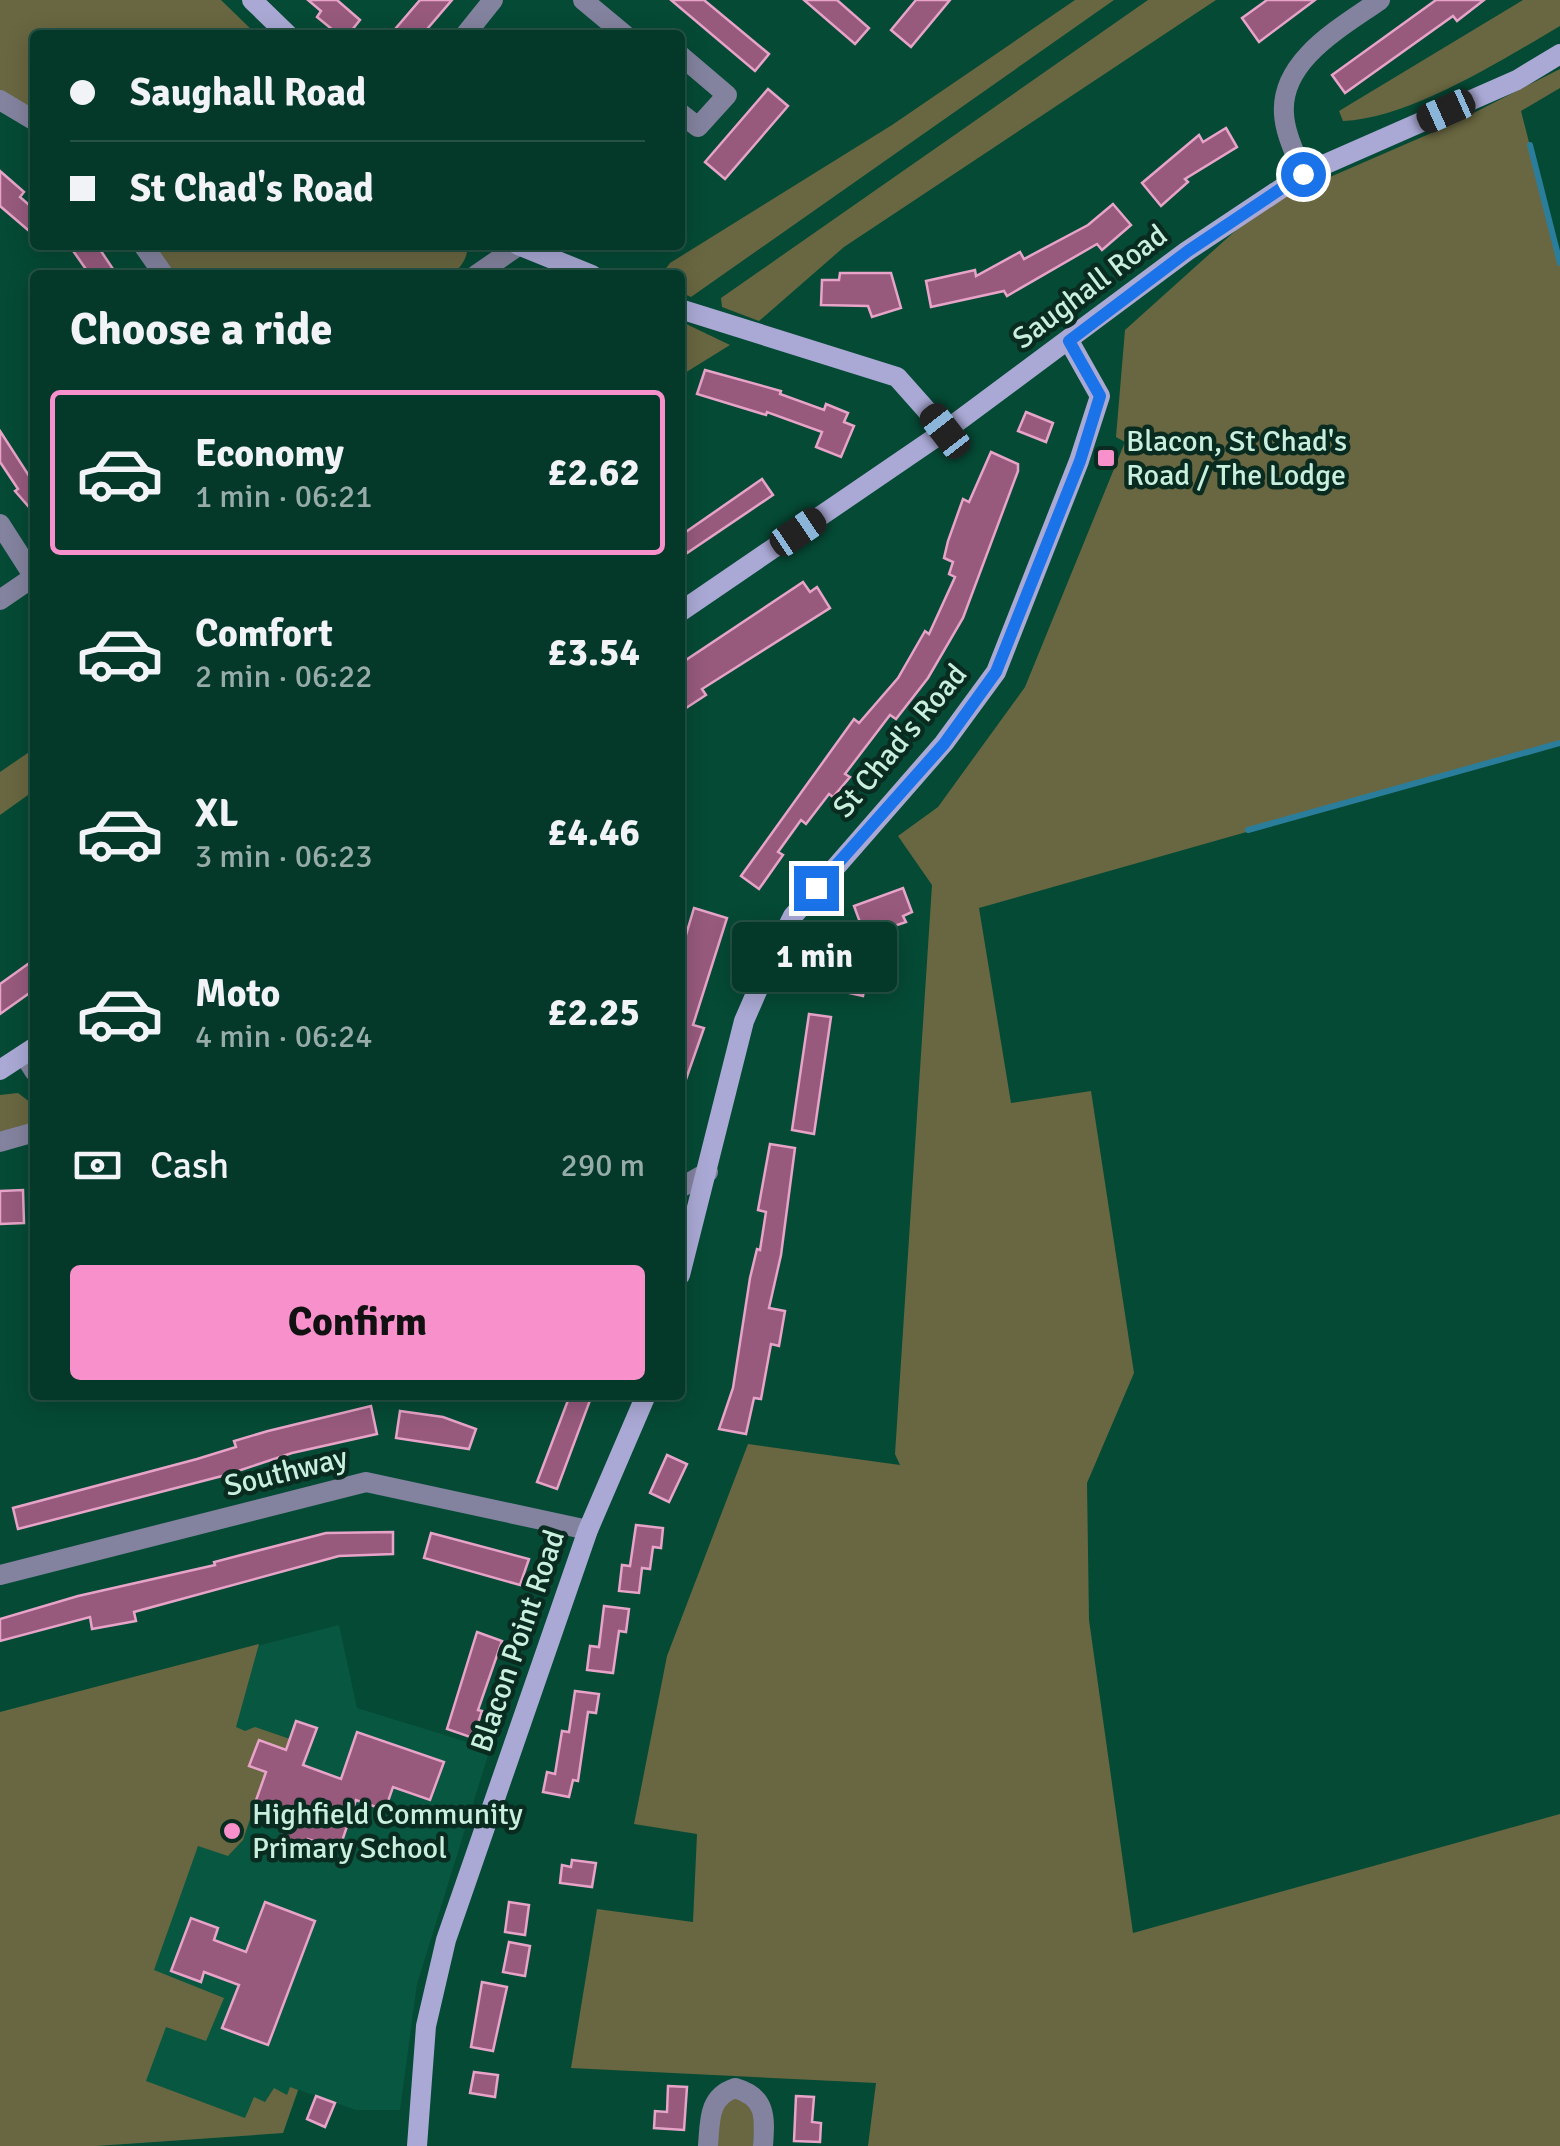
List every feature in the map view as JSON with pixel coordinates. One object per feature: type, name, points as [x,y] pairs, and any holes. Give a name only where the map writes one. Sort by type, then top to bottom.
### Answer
[{"type":"street","points":[[252,0],[283,30]]},
{"type":"street","points":[[469,30],[493,0]]},
{"type":"street","points":[[583,0],[619,30]]},
{"type":"street","points":[[1303,174],[1284,115],[1285,95],[1295,72],[1318,44],[1380,0]]},
{"type":"street","name":"Saughall Road","points":[[685,609],[945,431],[1188,251],[1303,174],[1517,80],[1560,54]]},
{"type":"street","points":[[685,58],[727,95],[698,127],[685,117]]},
{"type":"street","points":[[0,100],[30,118]]},
{"type":"street","points":[[483,270],[511,250]]},
{"type":"street","points":[[530,250],[580,270]]},
{"type":"street","points":[[685,311],[897,377],[945,431]]},
{"type":"street","name":"St Chad's Road","points":[[706,1180],[744,1020],[793,916],[944,744],[996,672],[1073,479],[1100,396],[1069,341]]},
{"type":"street","points":[[0,524],[30,569]]},
{"type":"street","points":[[0,600],[30,579]]},
{"type":"street","points":[[0,1070],[30,1058]]},
{"type":"street","points":[[0,1142],[30,1133]]},
{"type":"street","points":[[685,1186],[706,1180]]},
{"type":"street","points":[[685,1258],[706,1180]]},
{"type":"street","name":"Blacon Point Road","points":[[417,2146],[426,2026],[446,1940],[588,1530],[644,1400]]},
{"type":"street","name":"Southway","points":[[0,1575],[366,1482],[588,1530]]},
{"type":"street","points":[[708,2146],[711,2109],[723,2092],[735,2088],[758,2100],[765,2111],[763,2146]]},
{"type":"shaded area","points":[[0,0],[221,0],[252,30],[30,30],[30,110],[0,93]]},
{"type":"shaded area","points":[[1075,0],[1114,0],[691,297],[685,294],[685,270],[665,270],[670,263],[892,125]]},
{"type":"shaded area","points":[[1148,0],[1216,0],[844,247],[759,321],[722,307],[721,298]]},
{"type":"shaded area","points":[[1523,0],[1560,0],[1560,26],[1425,99],[1369,118],[1343,121],[1339,111]]},
{"type":"shaded area","points":[[1560,69],[1560,88],[1521,111],[1560,263],[1560,743],[979,908],[1011,1103],[1091,1091],[1134,1373],[1087,1483],[1089,1620],[1133,1933],[1560,1814],[1560,2146],[868,2146],[876,2083],[571,2068],[597,1909],[693,1922],[697,1834],[634,1824],[667,1656],[748,1444],[900,1465],[895,1454],[932,885],[898,836],[938,807],[1025,687],[1125,442],[1116,437],[1125,330],[1244,223],[1284,197],[1452,124]]},
{"type":"shaded area","points":[[160,250],[467,250],[457,270],[168,270],[157,254]]},
{"type":"shaded area","points":[[685,323],[730,345],[685,373]]},
{"type":"shaded area","points":[[30,751],[30,794],[0,815],[0,772]]},
{"type":"shaded area","points":[[18,1093],[30,1102],[30,1125],[0,1132],[0,1095]]},
{"type":"shaded area","name":"Highfield Community Primary School","points":[[339,1625],[357,1708],[490,1749],[417,1984],[400,2110],[356,2110],[299,2090],[283,2133],[96,2146],[0,2146],[0,1712]]},
{"type":"shaded area","points":[[259,1644],[236,1727],[245,1731],[255,1727],[290,1739],[286,1750],[259,1741],[250,1765],[286,1779],[262,1783],[243,1840],[228,1856],[198,1846],[154,1970],[224,1998],[206,2041],[166,2027],[146,2081],[245,2118],[254,2097],[265,2102],[274,2088],[287,2095],[290,2087],[298,2090],[283,2133],[96,2146],[0,2146],[0,1712]]},
{"type":"shaded area","points":[[731,2097],[741,2098],[756,2111],[753,2146],[717,2146],[720,2109]]},
{"type":"building","points":[[308,0],[337,0],[360,20],[352,30],[333,30],[317,17],[321,11]]},
{"type":"building","points":[[420,0],[452,0],[426,30],[394,30]]},
{"type":"building","points":[[671,0],[704,0],[769,54],[755,71]]},
{"type":"building","points":[[804,0],[837,0],[869,28],[855,44]]},
{"type":"building","points":[[916,0],[950,0],[911,47],[891,30]]},
{"type":"building","points":[[1267,0],[1315,0],[1259,42],[1242,18]]},
{"type":"building","points":[[1436,0],[1484,0],[1457,21],[1453,16],[1345,93],[1332,75]]},
{"type":"building","points":[[768,89],[788,106],[725,179],[705,162]]},
{"type":"building","points":[[1226,128],[1237,147],[1185,179],[1188,182],[1161,206],[1142,183],[1199,135],[1203,142]]},
{"type":"building","points":[[0,171],[24,192],[20,197],[30,206],[30,232],[0,206]]},
{"type":"building","points":[[1113,204],[1131,225],[1102,250],[1097,244],[1007,296],[1004,291],[931,307],[926,281],[975,270],[976,276],[1020,252],[1024,259],[1088,225]]},
{"type":"building","points":[[72,250],[100,250],[114,270],[86,270]]},
{"type":"building","points":[[840,273],[891,273],[901,308],[872,317],[868,306],[821,305],[822,280],[839,280]]},
{"type":"building","points":[[705,370],[781,391],[780,394],[824,410],[826,404],[848,413],[844,422],[854,426],[841,457],[816,447],[822,432],[767,412],[766,415],[697,394]]},
{"type":"building","points":[[1026,412],[1053,423],[1046,442],[1018,431]]},
{"type":"building","points":[[0,431],[30,477],[30,508],[15,491],[18,489],[0,462]]},
{"type":"building","points":[[991,452],[1018,464],[1018,471],[963,618],[928,678],[896,719],[890,715],[845,774],[850,777],[833,797],[829,794],[806,824],[801,820],[778,852],[783,855],[759,889],[741,876],[854,719],[859,723],[898,678],[925,631],[929,634],[955,577],[949,574],[953,562],[944,558],[948,541],[963,499],[969,502]]},
{"type":"building","points":[[762,479],[773,495],[687,553],[685,533]]},
{"type":"building","points":[[803,582],[810,592],[817,587],[830,608],[702,689],[706,695],[685,709],[685,661]]},
{"type":"building","points":[[903,888],[912,912],[903,916],[906,922],[865,936],[854,906]]},
{"type":"building","points":[[694,908],[727,918],[693,1025],[704,1028],[685,1082],[685,938]]},
{"type":"building","points":[[851,961],[869,964],[863,996],[845,992]]},
{"type":"building","points":[[30,963],[30,993],[0,1014],[0,984]]},
{"type":"building","points":[[809,1014],[831,1017],[814,1134],[792,1130]]},
{"type":"building","points":[[770,1144],[795,1148],[781,1255],[769,1308],[785,1311],[779,1346],[771,1344],[761,1399],[754,1398],[746,1434],[719,1429],[733,1388],[750,1278],[757,1249],[760,1250],[766,1212],[758,1210]]},
{"type":"building","points":[[23,1190],[24,1223],[0,1224],[0,1191]]},
{"type":"building","points":[[568,1400],[590,1400],[557,1489],[537,1482]]},
{"type":"building","points":[[371,1406],[377,1434],[292,1453],[226,1475],[18,1529],[13,1508],[197,1459],[236,1447],[234,1441],[268,1431]]},
{"type":"building","points":[[400,1411],[443,1417],[476,1429],[469,1449],[396,1438]]},
{"type":"building","points":[[667,1455],[687,1464],[669,1502],[650,1493]]},
{"type":"building","points":[[636,1525],[663,1528],[661,1548],[653,1547],[650,1569],[642,1568],[639,1593],[619,1591],[622,1565],[630,1566]]},
{"type":"building","points":[[393,1532],[393,1554],[339,1556],[134,1612],[136,1621],[92,1629],[90,1617],[0,1641],[0,1619],[78,1596],[215,1565],[214,1562],[326,1533]]},
{"type":"building","points":[[431,1533],[529,1559],[520,1585],[424,1558]]},
{"type":"building","points":[[604,1606],[629,1609],[626,1632],[619,1631],[613,1673],[587,1670],[590,1646],[599,1647]]},
{"type":"building","points":[[477,1632],[502,1641],[478,1710],[482,1711],[473,1738],[447,1729]]},
{"type":"building","points":[[575,1691],[599,1694],[596,1713],[588,1712],[578,1781],[573,1780],[569,1797],[543,1792],[547,1772],[555,1774],[562,1731],[569,1732]]},
{"type":"building","points":[[296,1721],[317,1728],[303,1765],[341,1779],[357,1732],[444,1762],[430,1800],[393,1787],[385,1810],[356,1800],[339,1850],[308,1839],[301,1858],[277,1849],[288,1819],[254,1806],[266,1772],[249,1766],[259,1740],[286,1750]]},
{"type":"building","points":[[572,1860],[596,1863],[592,1887],[560,1883],[562,1865],[571,1867]]},
{"type":"building","points":[[265,1902],[315,1921],[268,2045],[222,2028],[239,1985],[204,1972],[201,1982],[171,1971],[191,1918],[218,1928],[214,1940],[246,1952]]},
{"type":"building","points":[[509,1902],[529,1905],[525,1935],[505,1932]]},
{"type":"building","points":[[509,1942],[530,1946],[525,1976],[503,1972]]},
{"type":"building","points":[[482,1982],[507,1987],[493,2051],[471,2047]]},
{"type":"building","points":[[474,2072],[498,2075],[495,2097],[470,2093]]},
{"type":"building","points":[[668,2086],[687,2087],[684,2130],[654,2128],[655,2111],[667,2112]]},
{"type":"building","points":[[316,2096],[335,2103],[325,2127],[307,2119]]},
{"type":"building","points":[[796,2096],[814,2097],[812,2122],[821,2123],[820,2142],[794,2141]]},
{"type":"waterway","points":[[1530,145],[1560,263]]},
{"type":"waterway","points":[[1248,830],[1560,743]]},
{"type":"place","name":"Blacon, St Chad's Road / The Lodge","points":[[1106,458]]},
{"type":"place","name":"Highfield Community Primary School","points":[[232,1831]]},
{"type":"route","points":[[816,888],[944,744],[996,672],[1080,461],[1100,396],[1069,341],[1188,251],[1303,174]]}]
